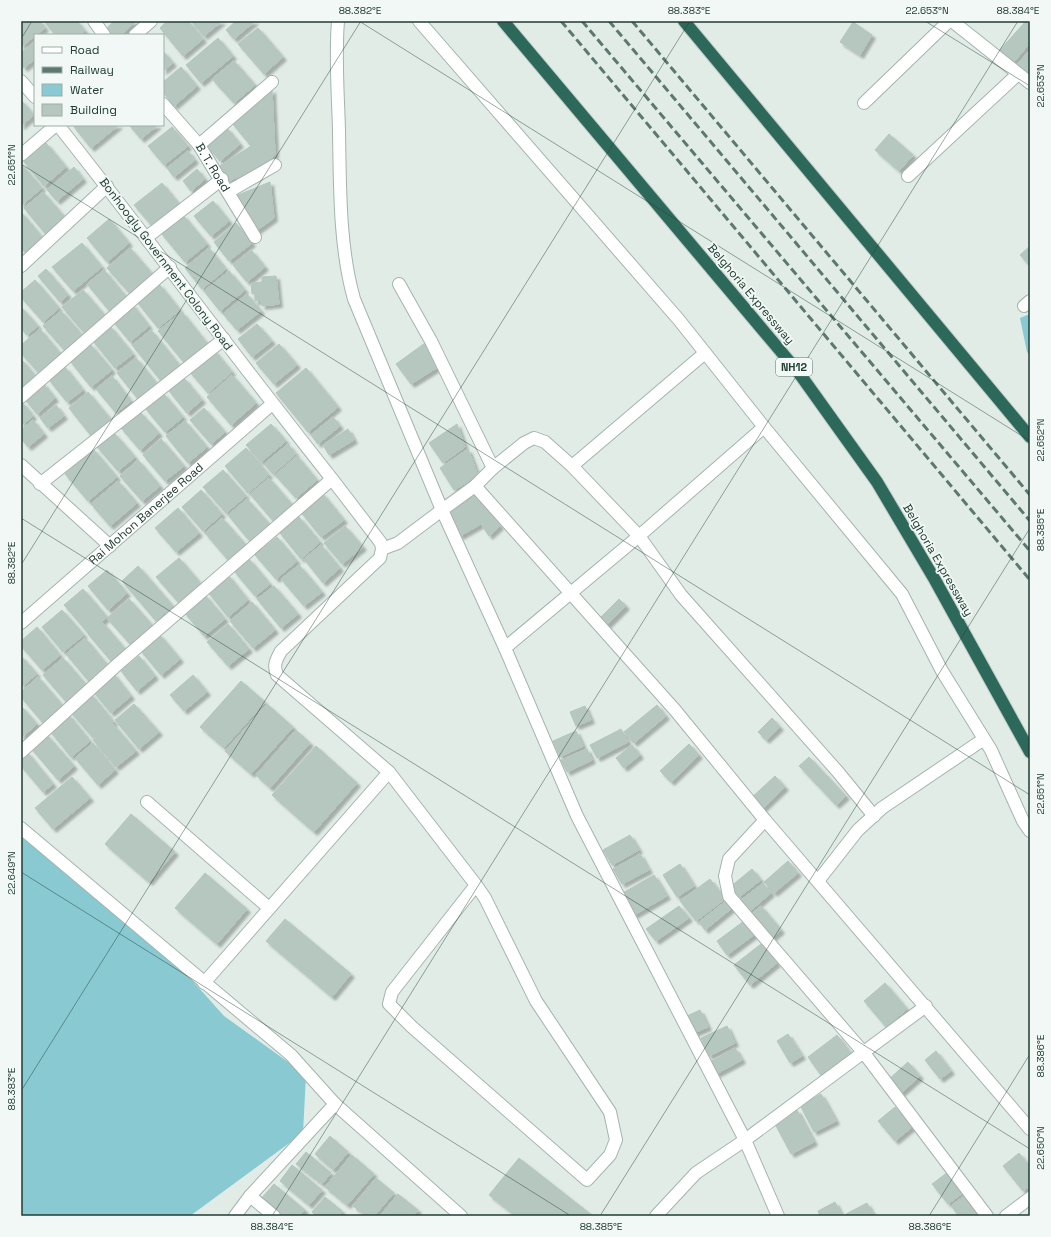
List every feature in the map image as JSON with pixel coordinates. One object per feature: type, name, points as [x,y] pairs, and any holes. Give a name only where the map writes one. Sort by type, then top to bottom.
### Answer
[{"type":"highway","name":"Belghoria Expressway","points":[[503,21],[799,373],[839,428],[877,482],[908,534],[1030,752]]},
{"type":"highway","points":[[684,21],[1030,437]]},
{"type":"street","points":[[94,21],[103,34]]},
{"type":"street","points":[[136,34],[151,21]]},
{"type":"street","points":[[338,21],[338,104],[341,203],[348,276],[357,306],[442,510],[505,648],[577,816],[745,1140],[778,1216]]},
{"type":"street","points":[[419,21],[679,320],[764,427],[902,594],[942,671],[984,739],[1023,821],[1030,831]]},
{"type":"street","points":[[864,103],[950,21],[1030,83]]},
{"type":"street","points":[[908,176],[1018,74]]},
{"type":"street","points":[[21,80],[34,96]]},
{"type":"street","points":[[199,144],[272,82]]},
{"type":"street","name":"B. T. Road","points":[[164,105],[199,144],[255,237]]},
{"type":"street","points":[[21,155],[56,126]]},
{"type":"street","name":"Bonhoogly Government Colony Road","points":[[58,126],[170,267],[272,404],[381,543],[382,549]]},
{"type":"street","points":[[228,192],[275,165]]},
{"type":"street","points":[[147,237],[222,180]]},
{"type":"street","points":[[21,266],[107,186]]},
{"type":"street","points":[[21,397],[170,267]]},
{"type":"street","points":[[399,284],[431,341],[492,468]]},
{"type":"street","points":[[40,484],[224,339]]},
{"type":"street","points":[[572,466],[705,353]]},
{"type":"street","name":"Rai Mohon Banerjee Road","points":[[21,623],[272,404]]},
{"type":"street","points":[[505,648],[639,536],[764,427]]},
{"type":"street","points":[[476,885],[392,992],[389,1004],[412,1027],[587,1180],[610,1155],[616,1140],[610,1112],[536,1001],[485,898],[476,885],[389,772],[277,676],[274,668],[275,661],[281,651],[375,564],[380,558],[382,549],[398,544],[475,486],[492,468],[534,438],[544,442],[572,466],[639,536],[681,595],[838,772],[874,816]]},
{"type":"street","points":[[21,465],[40,484],[110,546]]},
{"type":"street","points":[[21,752],[124,659],[332,479]]},
{"type":"street","points":[[475,486],[572,592],[675,710],[765,820],[1030,1129]]},
{"type":"street","points":[[818,881],[858,830],[882,808],[984,739]]},
{"type":"street","points":[[204,983],[389,772]]},
{"type":"street","points":[[148,802],[269,908]]},
{"type":"street","points":[[765,820],[729,858],[725,876],[729,896],[864,1053],[987,1216]]},
{"type":"street","points":[[21,828],[291,1056],[335,1104],[462,1216]]},
{"type":"street","points":[[656,1216],[696,1173],[745,1140],[926,1006]]},
{"type":"street","points":[[235,1216],[250,1196],[335,1104]]},
{"type":"street","points":[[250,1196],[274,1216]]},
{"type":"street","points":[[1006,1216],[1030,1198]]},
{"type":"water","points":[[1030,314],[1030,356],[1027,352],[1020,318]]},
{"type":"water","points":[[21,821],[140,922],[224,1016],[306,1075],[303,1133],[190,1216],[21,1216]]},
{"type":"building","points":[[21,21],[40,21],[45,28],[37,34],[34,34],[34,37],[21,47]]},
{"type":"building","points":[[44,21],[77,21],[85,31],[82,34],[54,34]]},
{"type":"building","points":[[114,21],[136,21],[123,34],[111,34],[106,29]]},
{"type":"building","points":[[167,21],[188,21],[203,39],[183,56],[160,28]]},
{"type":"building","points":[[191,21],[222,21],[204,36]]},
{"type":"building","points":[[236,21],[255,21],[234,39],[226,30]]},
{"type":"building","points":[[1026,21],[1030,21],[1030,43],[1013,63],[999,51]]},
{"type":"building","points":[[853,22],[872,35],[860,55],[840,42]]},
{"type":"building","points":[[258,28],[283,57],[264,74],[238,44]]},
{"type":"building","points":[[218,38],[233,56],[201,83],[186,65]]},
{"type":"building","points":[[34,42],[34,60],[24,68],[21,64],[21,53]]},
{"type":"building","points":[[1030,50],[1030,77],[1017,65]]},
{"type":"building","points":[[164,52],[173,63],[164,70]]},
{"type":"building","points":[[234,61],[255,85],[234,103],[212,79]]},
{"type":"building","points":[[181,67],[197,86],[174,106],[164,93],[164,81]]},
{"type":"building","points":[[272,89],[275,154],[266,164],[229,181],[218,167],[251,146],[232,123]]},
{"type":"building","points":[[21,100],[34,115],[21,126]]},
{"type":"building","points":[[75,126],[118,126],[91,148],[74,127]]},
{"type":"building","points":[[130,126],[157,126],[141,139]]},
{"type":"building","points":[[172,127],[188,146],[164,165],[148,146]]},
{"type":"building","points":[[227,128],[240,144],[220,161],[206,145]]},
{"type":"building","points":[[889,134],[913,155],[899,171],[875,150]]},
{"type":"building","points":[[46,143],[66,167],[44,186],[24,162]]},
{"type":"building","points":[[188,151],[195,160],[174,177],[167,168]]},
{"type":"building","points":[[21,164],[42,188],[22,205],[21,204]]},
{"type":"building","points":[[74,167],[83,179],[57,201],[47,190]]},
{"type":"building","points":[[197,169],[205,179],[191,191],[183,181]]},
{"type":"building","points":[[270,182],[274,218],[256,231],[233,197]]},
{"type":"building","points":[[162,183],[179,204],[152,226],[134,205]]},
{"type":"building","points":[[43,192],[68,221],[48,237],[24,208]]},
{"type":"building","points":[[213,201],[229,221],[211,236],[194,216]]},
{"type":"building","points":[[21,212],[42,237],[25,252],[21,248]]},
{"type":"building","points":[[183,215],[207,244],[185,262],[161,233]]},
{"type":"building","points":[[109,219],[129,243],[107,262],[87,238]]},
{"type":"building","points":[[236,223],[252,243],[229,261],[214,242]]},
{"type":"building","points":[[82,243],[102,267],[73,291],[52,267]]},
{"type":"building","points":[[1030,246],[1030,266],[1020,255]]},
{"type":"building","points":[[130,248],[153,275],[131,295],[107,268]]},
{"type":"building","points":[[209,248],[226,269],[202,289],[185,268]]},
{"type":"building","points":[[251,250],[265,267],[247,282],[233,265]]},
{"type":"building","points":[[46,269],[68,295],[60,302],[38,276]]},
{"type":"building","points":[[104,270],[128,299],[111,313],[87,284]]},
{"type":"building","points":[[229,271],[245,290],[220,311],[204,291]]},
{"type":"building","points":[[276,276],[279,304],[262,306],[261,300],[255,301],[255,294],[252,294],[251,283],[262,282],[262,277]]},
{"type":"building","points":[[35,280],[59,308],[43,322],[21,297],[21,292]]},
{"type":"building","points":[[159,284],[180,310],[158,328],[137,302]]},
{"type":"building","points":[[83,290],[107,318],[87,336],[62,307]]},
{"type":"building","points":[[247,294],[261,311],[237,330],[223,314]]},
{"type":"building","points":[[132,304],[149,326],[130,342],[112,320]]},
{"type":"building","points":[[21,307],[38,326],[27,335],[21,328]]},
{"type":"building","points":[[61,311],[83,336],[65,351],[43,326]]},
{"type":"building","points":[[182,312],[209,346],[186,365],[158,331]]},
{"type":"building","points":[[257,324],[272,341],[252,357],[238,339]]},
{"type":"building","points":[[110,326],[133,354],[115,368],[92,340]]},
{"type":"building","points":[[40,329],[64,358],[42,377],[21,353],[21,345]]},
{"type":"building","points":[[151,330],[180,366],[161,381],[132,345]]},
{"type":"building","points":[[425,343],[438,367],[411,384],[396,364]]},
{"type":"building","points":[[90,344],[112,370],[91,387],[70,361]]},
{"type":"building","points":[[279,344],[297,365],[274,384],[256,363]]},
{"type":"building","points":[[214,350],[232,372],[208,393],[189,371]]},
{"type":"building","points":[[136,358],[157,384],[138,399],[117,373]]},
{"type":"building","points":[[21,359],[38,379],[21,393]]},
{"type":"building","points":[[65,367],[83,390],[67,402],[49,380]]},
{"type":"building","points":[[306,368],[338,407],[308,432],[276,393]]},
{"type":"building","points":[[232,375],[256,403],[231,425],[207,397]]},
{"type":"building","points":[[112,376],[131,401],[116,413],[96,389]]},
{"type":"building","points":[[184,378],[202,400],[187,413],[169,391]]},
{"type":"building","points":[[43,383],[55,398],[37,414],[24,398]]},
{"type":"building","points":[[88,392],[112,421],[92,437],[69,408]]},
{"type":"building","points":[[163,393],[183,417],[165,432],[145,408]]},
{"type":"building","points":[[22,402],[33,416],[21,426],[21,403]]},
{"type":"building","points":[[56,405],[64,416],[48,428],[40,418]]},
{"type":"building","points":[[204,408],[225,432],[211,444],[190,420]]},
{"type":"building","points":[[140,412],[159,433],[140,450],[121,428]]},
{"type":"building","points":[[333,417],[340,426],[318,444],[311,435]]},
{"type":"building","points":[[33,420],[44,434],[28,447],[21,438],[21,430]]},
{"type":"building","points":[[185,421],[207,447],[188,463],[166,436]]},
{"type":"building","points":[[271,424],[286,441],[261,462],[246,445]]},
{"type":"building","points":[[457,424],[465,447],[443,463],[429,443]]},
{"type":"building","points":[[348,429],[354,440],[329,455],[323,445]]},
{"type":"building","points":[[114,433],[135,457],[118,471],[97,447]]},
{"type":"building","points":[[161,439],[184,466],[165,481],[143,455]]},
{"type":"building","points":[[288,444],[296,454],[273,474],[264,464]]},
{"type":"building","points":[[246,448],[269,475],[248,493],[225,466]]},
{"type":"building","points":[[93,449],[117,477],[88,501],[65,474]]},
{"type":"building","points":[[468,449],[478,476],[454,490],[440,468]]},
{"type":"building","points":[[297,456],[317,480],[296,498],[275,475]]},
{"type":"building","points":[[138,460],[160,486],[142,501],[120,476]]},
{"type":"building","points":[[223,470],[246,496],[226,513],[203,487]]},
{"type":"building","points":[[269,478],[294,507],[275,523],[250,494]]},
{"type":"building","points":[[118,481],[137,503],[110,526],[91,504]]},
{"type":"building","points":[[201,490],[222,514],[203,531],[182,507]]},
{"type":"building","points":[[322,493],[344,520],[321,537],[300,511]]},
{"type":"building","points":[[475,493],[500,526],[489,536],[481,524],[460,536],[445,511]]},
{"type":"building","points":[[247,499],[272,527],[252,544],[228,515]]},
{"type":"building","points":[[178,508],[199,533],[176,552],[155,528]]},
{"type":"building","points":[[299,517],[320,542],[301,559],[280,533]]},
{"type":"building","points":[[222,518],[246,545],[228,560],[205,533]]},
{"type":"building","points":[[345,526],[363,547],[342,564],[324,543]]},
{"type":"building","points":[[277,537],[297,561],[276,579],[255,555]]},
{"type":"building","points":[[321,545],[340,568],[323,583],[304,559]]},
{"type":"building","points":[[179,558],[201,584],[179,603],[156,577]]},
{"type":"building","points":[[249,559],[270,584],[255,596],[234,571]]},
{"type":"building","points":[[299,565],[322,592],[304,606],[281,579]]},
{"type":"building","points":[[138,566],[173,606],[156,621],[122,581]]},
{"type":"building","points":[[107,570],[127,593],[108,610],[88,586]]},
{"type":"building","points":[[228,575],[248,600],[228,617],[208,592]]},
{"type":"building","points":[[274,586],[298,614],[281,628],[257,599]]},
{"type":"building","points":[[83,589],[107,617],[88,633],[64,605]]},
{"type":"building","points":[[205,595],[225,619],[204,636],[184,612]]},
{"type":"building","points":[[129,599],[152,625],[130,644],[107,618]]},
{"type":"building","points":[[619,599],[626,606],[607,625],[600,618]]},
{"type":"building","points":[[252,602],[275,630],[253,648],[230,621]]},
{"type":"building","points":[[62,610],[84,635],[63,652],[42,627]]},
{"type":"building","points":[[102,622],[125,649],[111,661],[88,634]]},
{"type":"building","points":[[228,624],[249,649],[228,666],[207,642]]},
{"type":"building","points":[[37,627],[60,655],[42,670],[21,646],[21,641]]},
{"type":"building","points":[[159,634],[180,659],[161,675],[140,650]]},
{"type":"building","points":[[85,638],[110,668],[91,684],[66,654]]},
{"type":"building","points":[[21,656],[37,674],[21,687]]},
{"type":"building","points":[[139,656],[155,676],[137,691],[121,671]]},
{"type":"building","points":[[63,658],[88,687],[68,704],[43,675]]},
{"type":"building","points":[[113,673],[131,696],[111,713],[92,690]]},
{"type":"building","points":[[193,675],[207,692],[184,711],[170,695]]},
{"type":"building","points":[[38,677],[63,706],[43,723],[21,697],[21,692]]},
{"type":"building","points":[[241,681],[265,702],[224,748],[200,727]]},
{"type":"building","points":[[90,693],[114,722],[93,738],[69,710]]},
{"type":"building","points":[[134,704],[159,732],[139,749],[115,720]]},
{"type":"building","points":[[267,704],[293,727],[251,774],[225,751]]},
{"type":"building","points":[[657,705],[666,716],[634,743],[624,732]]},
{"type":"building","points":[[21,706],[37,724],[21,738]]},
{"type":"building","points":[[585,706],[591,720],[576,726],[570,712]]},
{"type":"building","points":[[68,714],[90,741],[71,757],[49,730]]},
{"type":"building","points":[[772,718],[780,727],[766,740],[758,732]]},
{"type":"building","points":[[113,724],[136,751],[116,767],[93,740]]},
{"type":"building","points":[[621,729],[628,742],[597,758],[590,745]]},
{"type":"building","points":[[296,730],[310,743],[270,788],[256,775]]},
{"type":"building","points":[[576,731],[583,746],[560,757],[553,741]]},
{"type":"building","points":[[46,734],[74,766],[58,780],[30,747]]},
{"type":"building","points":[[93,743],[115,770],[98,785],[75,758]]},
{"type":"building","points":[[689,744],[699,755],[671,782],[660,771]]},
{"type":"building","points":[[632,745],[640,755],[624,768],[616,758]]},
{"type":"building","points":[[316,746],[357,783],[314,832],[272,795]]},
{"type":"building","points":[[587,749],[592,760],[567,772],[561,760]]},
{"type":"building","points":[[27,752],[53,784],[43,792],[21,766],[21,757]]},
{"type":"building","points":[[809,757],[846,796],[836,805],[799,766]]},
{"type":"building","points":[[775,776],[785,787],[761,810],[750,799]]},
{"type":"building","points":[[72,777],[90,798],[53,829],[35,808]]},
{"type":"building","points":[[131,814],[175,852],[149,882],[105,844]]},
{"type":"building","points":[[630,835],[639,850],[612,865],[603,850]]},
{"type":"building","points":[[640,854],[649,870],[622,884],[613,869]]},
{"type":"building","points":[[788,861],[798,873],[774,893],[764,882]]},
{"type":"building","points":[[680,864],[694,886],[677,897],[663,875]]},
{"type":"building","points":[[752,869],[761,880],[739,897],[730,887]]},
{"type":"building","points":[[205,873],[247,909],[217,944],[175,908]]},
{"type":"building","points":[[654,875],[667,896],[634,915],[621,894]]},
{"type":"building","points":[[710,879],[725,899],[696,921],[680,901]]},
{"type":"building","points":[[763,883],[771,893],[749,912],[740,901]]},
{"type":"building","points":[[726,901],[732,908],[705,930],[699,922]]},
{"type":"building","points":[[679,906],[689,918],[656,941],[646,929]]},
{"type":"building","points":[[761,906],[781,930],[772,938],[752,913]]},
{"type":"building","points":[[285,919],[351,974],[332,997],[266,941]]},
{"type":"building","points":[[744,921],[755,934],[727,955],[717,941]]},
{"type":"building","points":[[761,944],[777,963],[750,985],[734,965]]},
{"type":"building","points":[[885,983],[907,1009],[886,1027],[864,1001]]},
{"type":"building","points":[[700,1010],[708,1027],[694,1033],[687,1016]]},
{"type":"building","points":[[727,1026],[735,1043],[709,1056],[701,1038]]},
{"type":"building","points":[[788,1034],[802,1056],[790,1063],[777,1041]]},
{"type":"building","points":[[837,1035],[853,1056],[823,1078],[808,1057]]},
{"type":"building","points":[[735,1048],[742,1060],[716,1074],[710,1062]]},
{"type":"building","points":[[936,1051],[951,1071],[940,1079],[925,1060]]},
{"type":"building","points":[[908,1062],[920,1076],[900,1094],[888,1080]]},
{"type":"building","points":[[821,1094],[836,1121],[814,1132],[800,1105]]},
{"type":"building","points":[[895,1107],[912,1127],[895,1141],[878,1121]]},
{"type":"building","points":[[797,1110],[814,1142],[791,1154],[774,1122]]},
{"type":"building","points":[[330,1136],[348,1152],[333,1170],[315,1154]]},
{"type":"building","points":[[306,1152],[331,1173],[322,1184],[296,1164]]},
{"type":"building","points":[[1019,1153],[1030,1167],[1030,1186],[1023,1191],[1003,1166]]},
{"type":"building","points":[[352,1155],[374,1174],[347,1205],[325,1187]]},
{"type":"building","points":[[519,1158],[593,1216],[516,1216],[489,1195]]},
{"type":"building","points":[[292,1165],[322,1190],[309,1205],[280,1181]]},
{"type":"building","points":[[948,1172],[964,1192],[948,1204],[932,1184]]},
{"type":"building","points":[[376,1178],[394,1193],[374,1216],[366,1216],[353,1206]]},
{"type":"building","points":[[274,1184],[305,1210],[299,1216],[279,1216],[260,1200]]},
{"type":"building","points":[[398,1194],[418,1210],[413,1216],[380,1216]]},
{"type":"building","points":[[965,1195],[981,1216],[959,1216],[951,1206]]},
{"type":"building","points":[[325,1197],[342,1211],[338,1216],[316,1216],[312,1212]]},
{"type":"building","points":[[835,1202],[842,1216],[820,1216],[818,1211]]},
{"type":"building","points":[[867,1203],[874,1216],[847,1216],[846,1214]]},
{"type":"railway","points":[[561,21],[1030,580]]},
{"type":"railway","points":[[582,21],[1030,551]]},
{"type":"railway","points":[[609,21],[1030,521]]},
{"type":"railway","points":[[632,21],[1030,495]]}]
